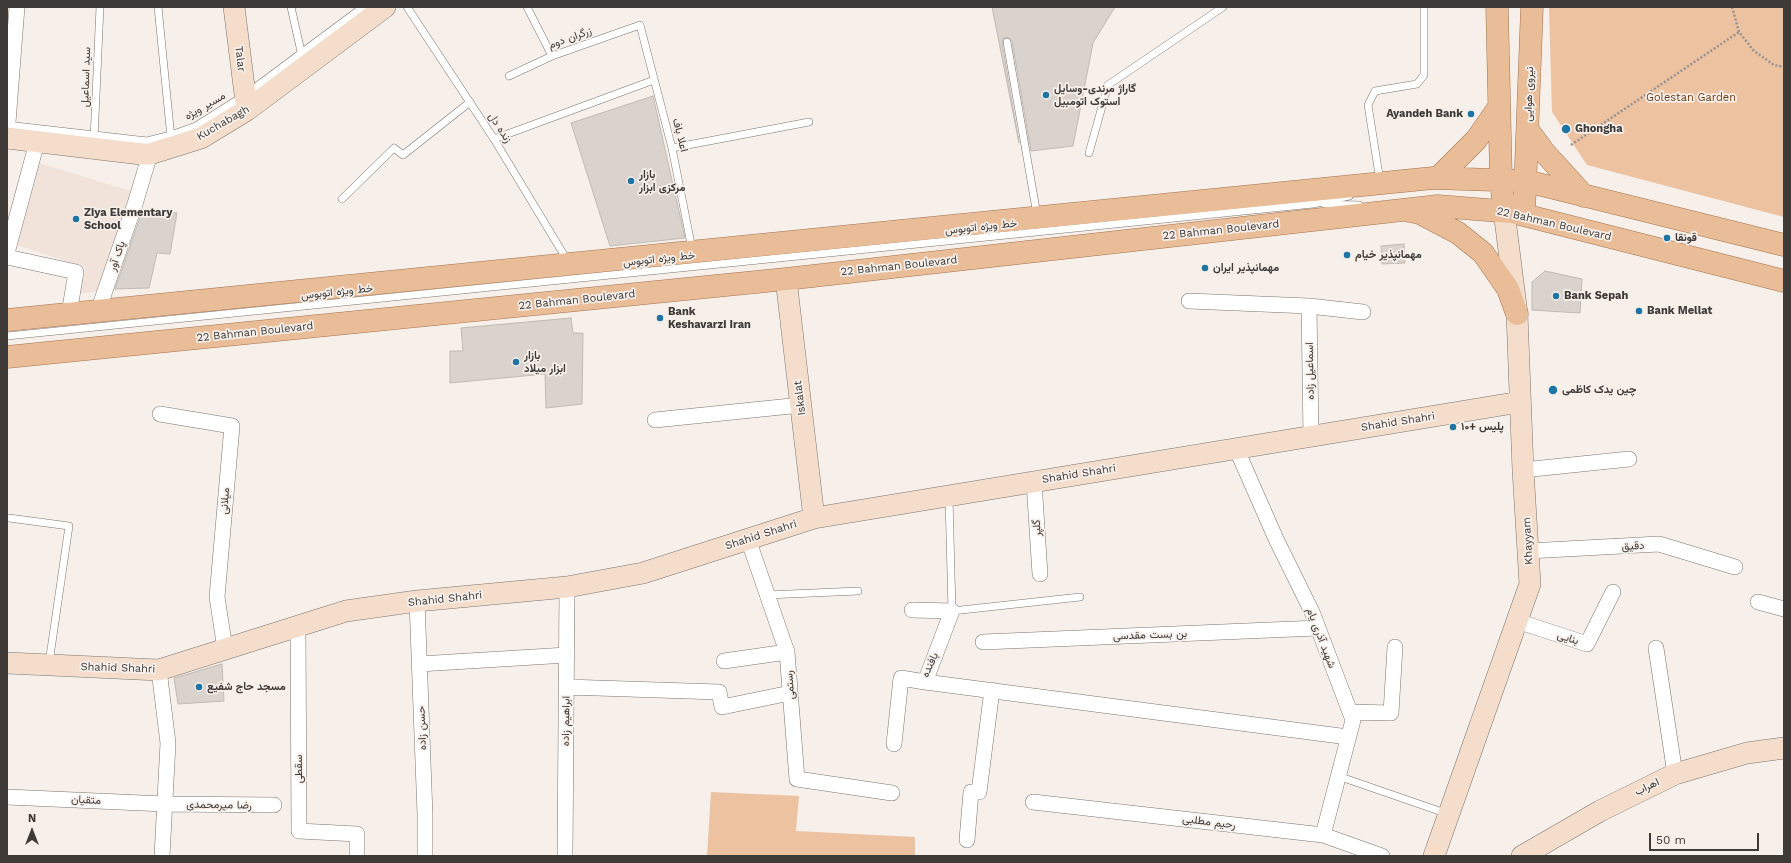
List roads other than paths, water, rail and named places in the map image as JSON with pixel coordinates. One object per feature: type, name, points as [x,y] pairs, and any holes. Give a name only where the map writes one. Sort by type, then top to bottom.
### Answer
[{"type":"main road","name":"Talar","points":[[234,7],[246,102]]},
{"type":"main road","name":"Kuchabagh","points":[[7,130],[37,142],[94,142],[150,154],[172,141],[201,138],[246,102],[303,60],[385,7]]},
{"type":"main road","points":[[1497,7],[1501,179],[1514,213]]},
{"type":"main road","name":"نیروی هوایی","points":[[1514,213],[1526,181],[1532,7]]},
{"type":"main road","points":[[1436,178],[1476,140],[1499,107]]},
{"type":"main road","points":[[1528,130],[1544,152],[1584,196]]},
{"type":"main road","points":[[7,320],[1037,218],[1368,190],[1436,178],[1526,181],[1784,246]]},
{"type":"main road","name":"22 Bahman Boulevard","points":[[7,357],[786,279],[1438,206],[1514,213],[1784,281]]},
{"type":"main road","points":[[1404,210],[1420,213],[1436,220],[1472,243],[1483,253],[1508,289],[1517,314]]},
{"type":"main road","name":"Khayyam","points":[[1434,856],[1530,584],[1520,402],[1514,213]]},
{"type":"main road","name":"Iskalat","points":[[786,279],[814,518]]},
{"type":"main road","name":"Shahid Shahri","points":[[7,664],[159,670],[346,611],[417,601],[567,587],[643,573],[814,518],[1520,402]]},
{"type":"main road","name":"اهراب","points":[[1522,856],[1600,811],[1675,774],[1746,753],[1784,748]]},
{"type":"street","points":[[7,130],[17,7]]},
{"type":"street","points":[[7,253],[37,142]]},
{"type":"street","name":"پاک آور","points":[[98,311],[135,204],[150,154]]},
{"type":"street","points":[[7,257],[76,272],[69,314]]},
{"type":"street","points":[[1190,301],[1309,306],[1364,312]]},
{"type":"street","name":"اسماعیل زاده","points":[[1309,306],[1311,436]]},
{"type":"street","points":[[655,420],[801,405]]},
{"type":"street","name":"میلانی","points":[[160,414],[232,426],[216,597],[225,649]]},
{"type":"street","name":"شهید آذری یام","points":[[1236,448],[1276,539],[1312,612],[1353,720],[1322,835]]},
{"type":"street","points":[[1523,470],[1629,460]]},
{"type":"street","name":"گلپر","points":[[1034,482],[1040,574]]},
{"type":"street","name":"رستمی","points":[[748,539],[787,652],[797,779],[892,793]]},
{"type":"street","name":"دقیق","points":[[1528,551],[1659,544],[1735,567]]},
{"type":"street","name":"ابراهیم زاده","points":[[565,856],[567,587]]},
{"type":"street","name":"بنایی","points":[[1517,622],[1587,644],[1613,592]]},
{"type":"street","name":"حسن زاده","points":[[417,601],[425,815],[425,856]]},
{"type":"street","points":[[1758,602],[1784,609]]},
{"type":"street","points":[[912,610],[952,611]]},
{"type":"street","name":"بافنده","points":[[894,744],[900,678],[925,682],[952,611]]},
{"type":"street","name":"سقطی","points":[[298,626],[299,831],[357,834],[357,856]]},
{"type":"street","name":"بن بست مقدسی","points":[[983,642],[1318,628]]},
{"type":"street","points":[[1350,712],[1391,713],[1395,647]]},
{"type":"street","points":[[1656,648],[1675,774]]},
{"type":"street","points":[[724,661],[787,652]]},
{"type":"street","points":[[419,664],[566,655]]},
{"type":"street","points":[[159,670],[168,743],[162,856]]},
{"type":"street","points":[[925,682],[1348,737]]},
{"type":"street","points":[[566,687],[719,692],[722,708],[790,693]]},
{"type":"street","points":[[967,840],[971,792],[979,792],[992,690]]},
{"type":"street","name":"متقیان","points":[[7,797],[165,804]]},
{"type":"street","name":"رحیم مطلبی","points":[[1033,802],[1322,835],[1382,856]]},
{"type":"street","name":"رضا میرمحمدی","points":[[165,804],[274,805]]},
{"type":"lane","name":"سید اسماعیل","points":[[94,142],[100,7]]},
{"type":"lane","points":[[7,130],[94,142],[172,141],[158,7]]},
{"type":"lane","points":[[291,7],[303,60],[363,7]]},
{"type":"lane","name":"زنده دل","points":[[407,7],[494,139],[569,264]]},
{"type":"lane","points":[[527,7],[552,56]]},
{"type":"lane","points":[[1089,153],[1108,85],[1223,7]]},
{"type":"lane","points":[[1313,204],[1368,190],[1368,105],[1374,92],[1417,84],[1424,75],[1424,7]]},
{"type":"lane","name":"زرگران دوم","points":[[509,76],[552,56],[640,25]]},
{"type":"lane","name":"اعلا باف","points":[[640,25],[672,148],[693,252]]},
{"type":"lane","points":[[1007,42],[1037,218]]},
{"type":"lane","points":[[494,139],[654,80]]},
{"type":"lane","points":[[342,200],[394,148],[403,156],[470,102]]},
{"type":"lane","points":[[672,148],[809,122]]},
{"type":"lane","points":[[1313,204],[1368,205]]},
{"type":"lane","name":"خط ویژه اتوبوس","points":[[7,336],[1313,204]]},
{"type":"lane","points":[[1376,205],[1438,206]]},
{"type":"lane","name":"بافنده","points":[[949,496],[952,611]]},
{"type":"lane","points":[[10,518],[69,526],[48,665]]},
{"type":"lane","points":[[767,595],[858,591]]},
{"type":"lane","points":[[952,611],[1080,597]]},
{"type":"lane","points":[[1338,776],[1449,814]]},
{"type":"place","name":"گاراژ مرندی-وسایل استوک اتومبیل","points":[[1046,95]]},
{"type":"place","name":"Ayandeh Bank","points":[[1471,114]]},
{"type":"place","name":"Ghongha","points":[[1566,129]]},
{"type":"place","name":"بازار مرکزی ابزار","points":[[631,181]]},
{"type":"place","name":"Ziya Elementary School","points":[[76,219]]},
{"type":"place","name":"قونقا","points":[[1667,238]]},
{"type":"place","name":"مهمانپذیر خیام","points":[[1347,255]]},
{"type":"place","name":"مهمانپذیر ایران","points":[[1205,268]]},
{"type":"place","name":"Bank Sepah","points":[[1556,296]]},
{"type":"place","name":"Bank Mellat","points":[[1639,311]]},
{"type":"place","name":"Bank Keshavarzi Iran","points":[[660,318]]},
{"type":"place","name":"بازار ابزار میلاد","points":[[516,362]]},
{"type":"place","name":"چین یدک کاظمی","points":[[1553,390]]},
{"type":"place","name":"پلیس +۱۰","points":[[1453,427]]},
{"type":"place","name":"مسجد حاج شفیع","points":[[199,687]]},
{"type":"park label","name":"Golestan Garden","points":[[1691,98]]}]
